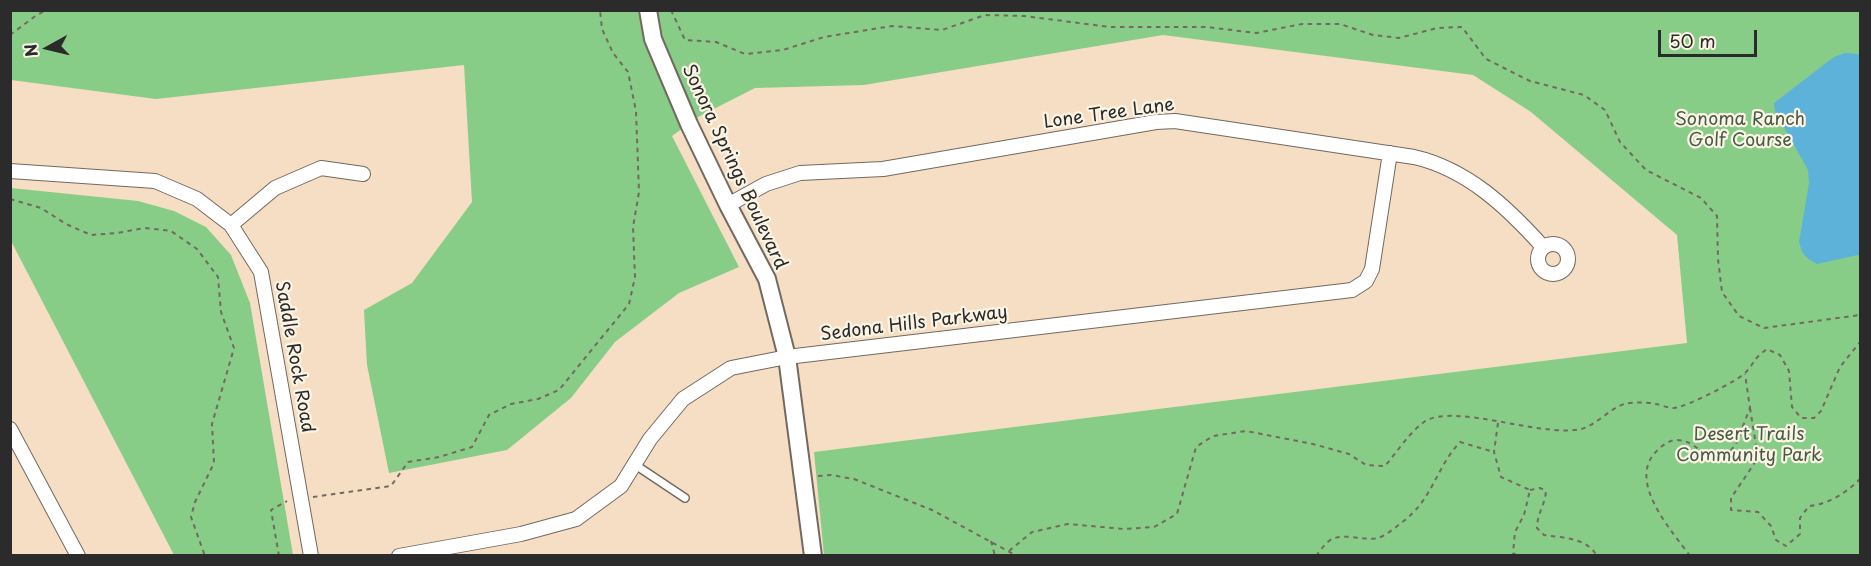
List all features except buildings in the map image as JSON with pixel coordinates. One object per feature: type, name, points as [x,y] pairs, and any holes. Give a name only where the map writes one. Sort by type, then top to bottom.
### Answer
[{"type":"street","name":"Sonora Springs Boulevard","points":[[648,10],[653,39],[689,124],[767,279],[787,357],[813,555]]},
{"type":"street","name":"Lone Tree Lane","points":[[728,205],[766,184],[800,173],[824,170],[872,171],[1165,121],[1194,123],[1390,153],[1434,162],[1466,177],[1490,196],[1543,247]]},
{"type":"street","name":"Sedona Hills Parkway","points":[[399,555],[521,534],[576,519],[621,486],[650,439],[683,399],[731,368],[787,357],[1352,290],[1366,281],[1372,269],[1390,153]]},
{"type":"street","points":[[231,225],[275,188],[321,168],[363,174]]},
{"type":"street","name":"Saddle Rock Road","points":[[10,171],[155,181],[197,199],[231,225],[261,272],[311,555]]},
{"type":"street","points":[[10,429],[78,555]]},
{"type":"lane","points":[[634,464],[685,498]]},
{"type":"path","points":[[10,35],[46,10]]},
{"type":"path","points":[[279,555],[271,510],[284,501],[391,486],[408,462],[439,457],[472,447],[489,415],[511,404],[538,399],[559,390],[629,304],[635,277],[633,227],[639,192],[636,111],[628,72],[613,53],[605,37],[600,10]]},
{"type":"path","points":[[671,10],[685,40],[716,42],[745,54],[783,50],[824,37],[892,26],[942,30],[985,15],[1024,16],[1110,27],[1207,27],[1256,33],[1302,24],[1340,24],[1399,39],[1437,28],[1462,27],[1486,59],[1530,81],[1584,95],[1605,110],[1620,142],[1646,170],[1701,198],[1717,216],[1718,259],[1722,292],[1739,316],[1764,328],[1860,315]]},
{"type":"path","points":[[10,199],[41,208],[66,224],[91,235],[145,228],[171,231],[197,249],[218,277],[220,312],[234,348],[212,424],[214,462],[195,502],[191,517],[205,555]]},
{"type":"path","points":[[1009,551],[1032,532],[1068,524],[1124,529],[1154,527],[1177,514],[1196,447],[1213,436],[1246,431],[1313,444],[1349,454],[1366,465],[1385,466],[1425,420],[1473,416],[1498,422],[1562,430],[1583,429],[1625,404],[1653,403],[1673,408],[1700,400],[1745,374],[1754,358],[1767,349],[1780,355],[1789,371],[1792,407],[1801,418],[1814,418],[1821,411],[1840,367],[1860,342]]},
{"type":"path","points":[[1745,374],[1758,458],[1731,498],[1731,510],[1758,512],[1771,526],[1776,540],[1786,546],[1800,534],[1800,518],[1809,506],[1823,504],[1850,489],[1860,479]]},
{"type":"path","points":[[1690,555],[1654,506],[1647,483],[1649,460],[1661,446],[1677,440],[1695,446],[1711,457],[1723,460],[1736,444],[1750,408]]},
{"type":"path","points":[[1498,422],[1494,452],[1501,477],[1530,490],[1540,488],[1546,491],[1545,504],[1537,518],[1537,528],[1544,535],[1577,539],[1593,549],[1597,555]]},
{"type":"path","points":[[1316,555],[1331,539],[1353,536],[1377,538],[1401,524],[1421,507],[1450,453],[1460,442],[1494,452]]},
{"type":"path","points":[[803,477],[831,475],[854,479],[932,510],[1017,555]]},
{"type":"path","points":[[1518,555],[1513,552],[1515,532],[1524,515],[1530,490]]},
{"type":"path","points":[[991,542],[995,555]]},
{"type":"green space","name":"Sonoma Ranch Golf Course","points":[[11,10],[1860,11],[1860,555],[824,555],[814,452],[1687,343],[1677,235],[1531,112],[1473,75],[1163,35],[864,85],[755,88],[698,117],[672,136],[739,267],[679,293],[615,342],[571,398],[507,450],[389,473],[367,365],[364,310],[412,283],[472,202],[464,65],[156,99],[11,80]]},
{"type":"green space","points":[[11,188],[138,201],[174,211],[206,227],[231,255],[250,303],[293,555],[174,555],[11,241]]},
{"type":"water","points":[[1845,53],[1860,54],[1860,258],[1858,255],[1817,264],[1802,252],[1799,242],[1809,183],[1808,170],[1775,111],[1774,103],[1834,57]]},
{"type":"park label","name":"Desert Trails Community Park","points":[[1749,445]]}]
